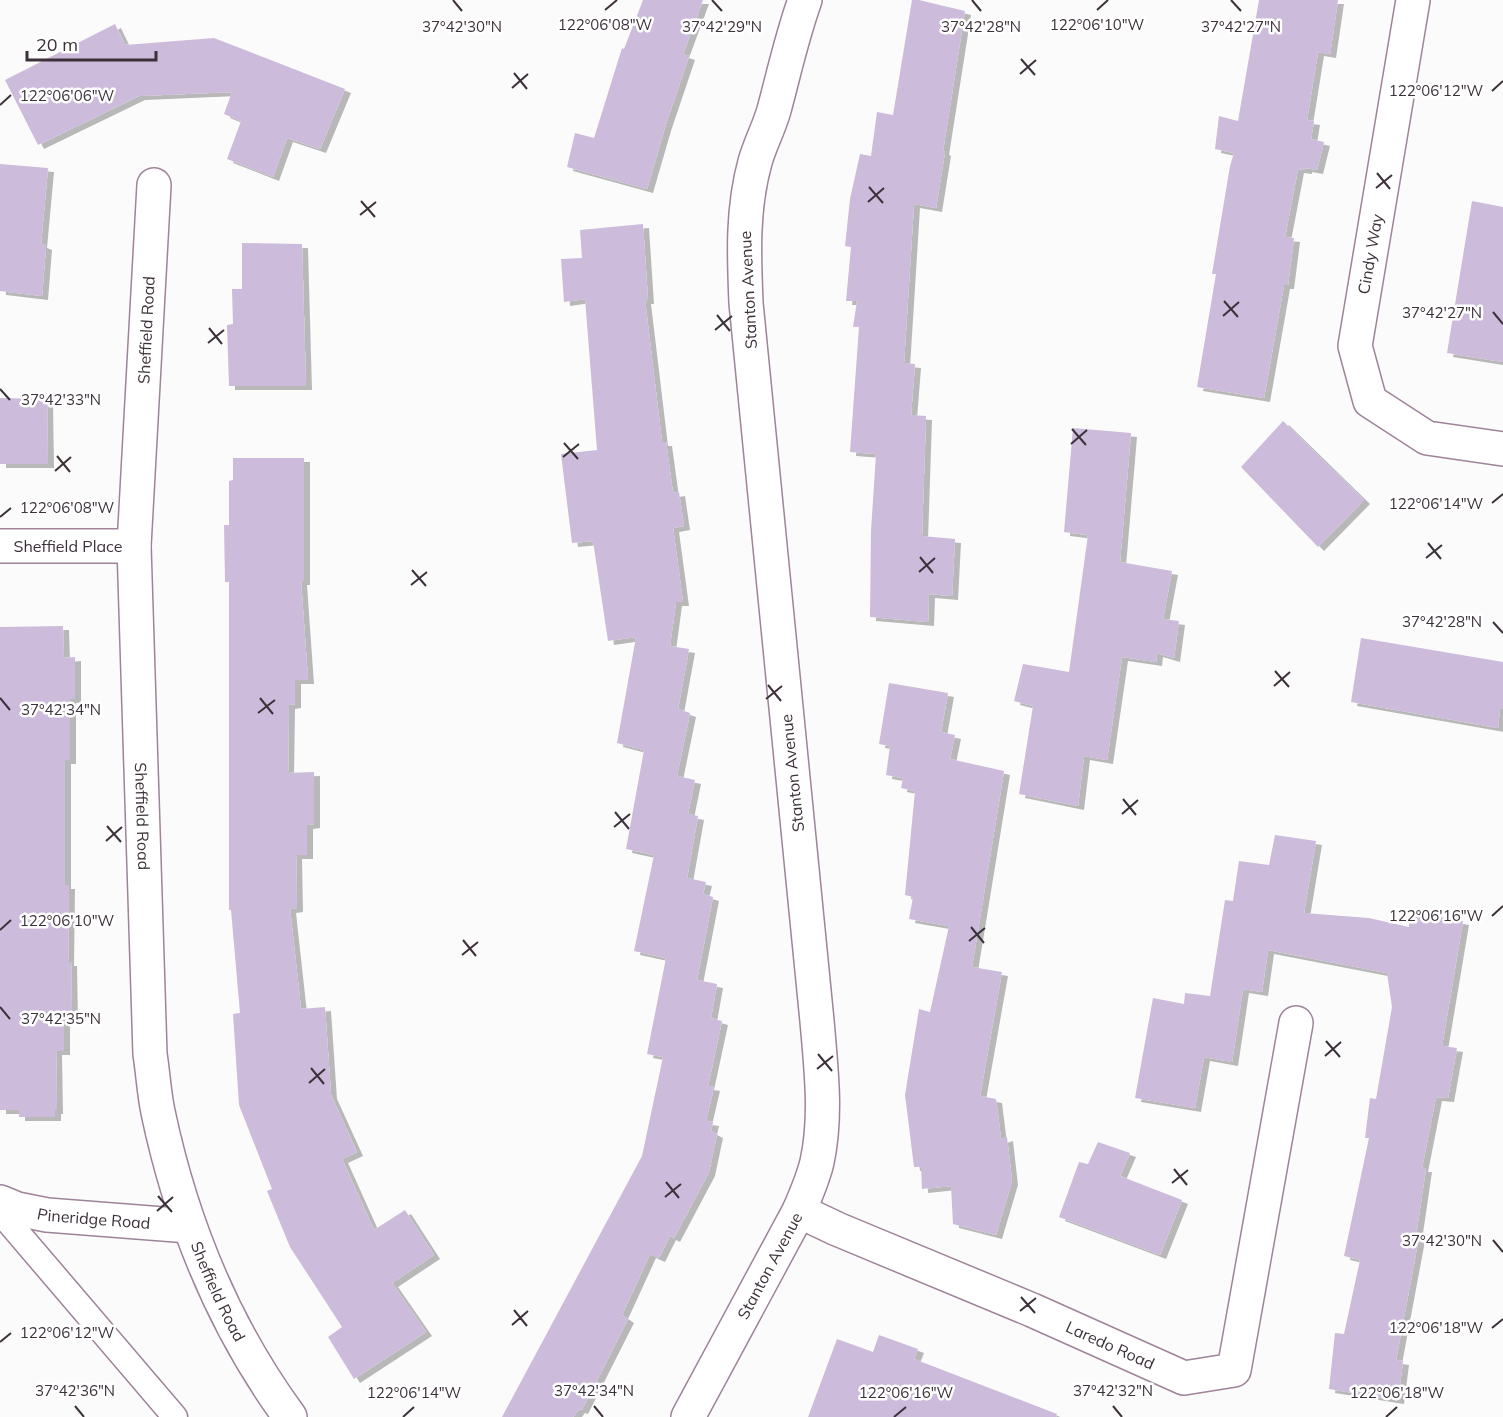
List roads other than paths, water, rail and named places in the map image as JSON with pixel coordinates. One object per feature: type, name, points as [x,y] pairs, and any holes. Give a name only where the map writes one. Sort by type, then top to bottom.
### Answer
[{"type":"street","name":"Stanton Avenue","points":[[688,1417],[799,1211],[817,1162],[823,1108],[746,303],[744,246],[745,218],[756,160],[773,113],[805,0]]},
{"type":"street","name":"Cindy Way","points":[[1413,0],[1355,345],[1370,401],[1427,438],[1503,449]]},
{"type":"street","name":"Sheffield Road","points":[[154,185],[134,546],[150,1054],[158,1111],[169,1157],[189,1226],[204,1265],[256,1365],[290,1417]]},
{"type":"street","name":"Sheffield Place","points":[[0,546],[134,546]]},
{"type":"street","name":"Laredo Road","points":[[799,1211],[1032,1310],[1184,1378],[1234,1370],[1296,1023]]},
{"type":"street","name":"Pineridge Road","points":[[0,1202],[17,1209],[47,1215],[189,1226]]},
{"type":"lane","points":[[0,1212],[175,1417]]}]
